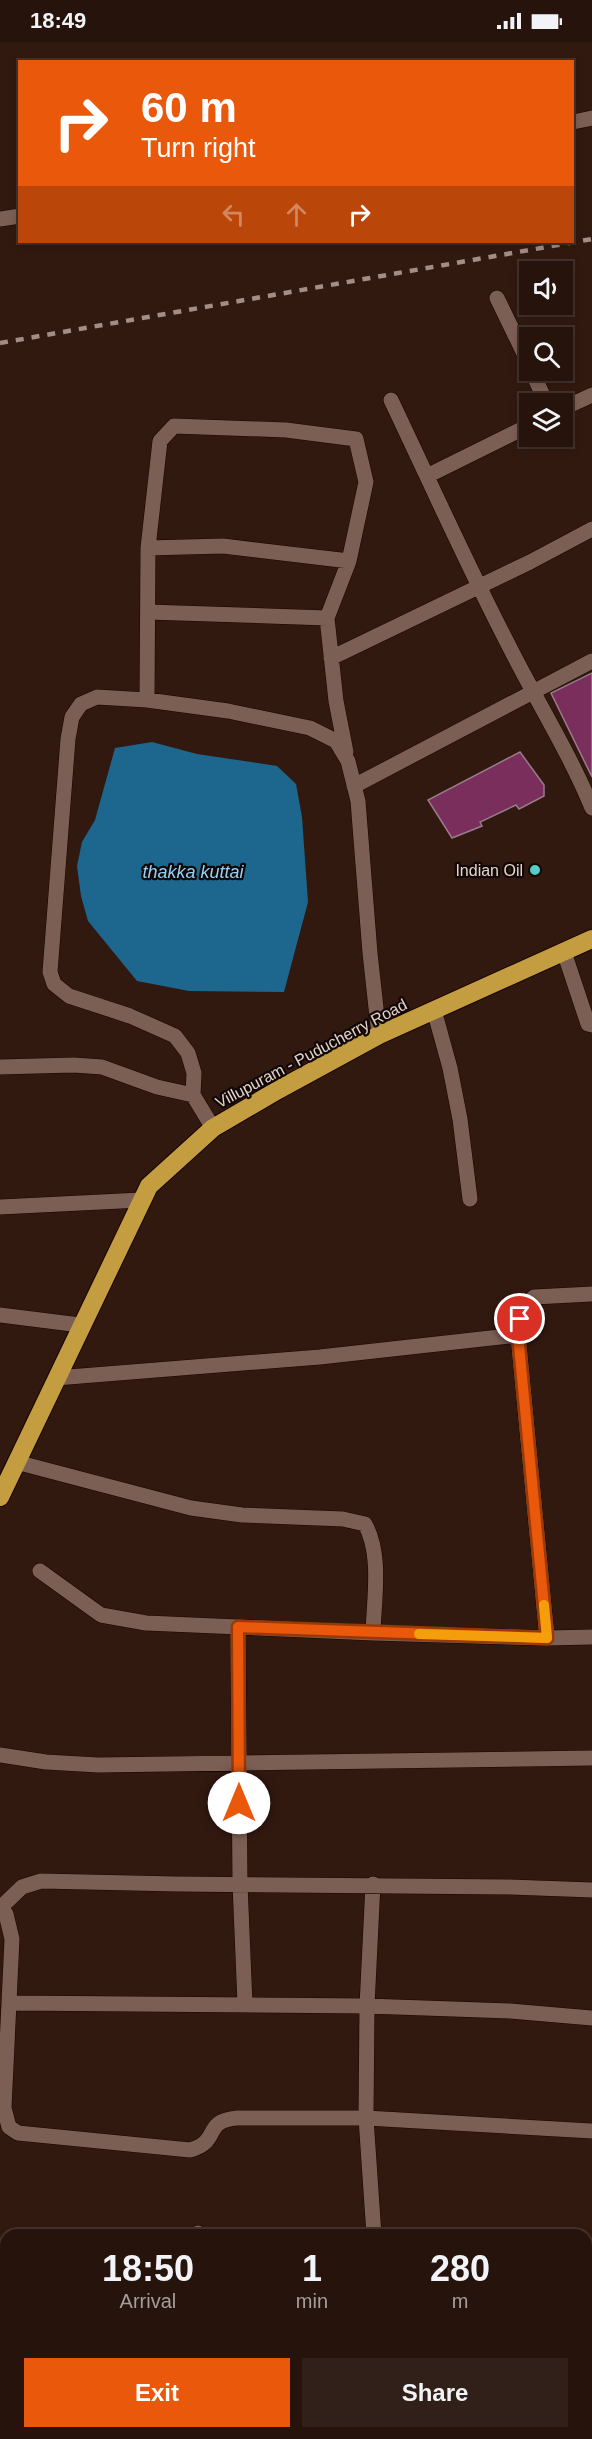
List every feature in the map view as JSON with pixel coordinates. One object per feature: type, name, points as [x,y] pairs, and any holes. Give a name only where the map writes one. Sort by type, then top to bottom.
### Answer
[{"type":"highway","name":"Villupuram - Puducherry Road","points":[[0,1497],[80,1325],[149,1186],[213,1128],[379,1035],[592,939]]},
{"type":"street","points":[[574,122],[592,118]]},
{"type":"street","points":[[0,219],[18,216]]},
{"type":"street","points":[[497,298],[519,345]]},
{"type":"street","points":[[573,404],[592,395]]},
{"type":"street","points":[[391,400],[478,587],[579,777],[592,808]]},
{"type":"street","points":[[147,700],[148,549],[160,441],[174,426],[286,430],[356,439],[366,482],[348,561],[327,618],[331,658],[348,761],[358,801],[379,1035]]},
{"type":"street","points":[[427,476],[519,430]]},
{"type":"street","points":[[331,658],[592,529]]},
{"type":"street","points":[[148,549],[223,546],[348,561]]},
{"type":"street","points":[[148,612],[327,618]]},
{"type":"street","points":[[354,786],[592,661]]},
{"type":"street","points":[[213,1128],[193,1095],[195,1073],[192,1063],[188,1053],[175,1036],[130,1016],[69,996],[54,984],[50,972],[63,787],[72,717],[81,704],[97,697],[147,700],[228,711],[310,728],[336,741],[348,761]]},
{"type":"street","points":[[564,952],[588,1024],[592,1025]]},
{"type":"street","points":[[434,1010],[450,1068],[460,1119],[470,1199]]},
{"type":"street","points":[[0,1068],[74,1065],[102,1068],[157,1087],[193,1095]]},
{"type":"street","points":[[0,1207],[141,1200]]},
{"type":"street","points":[[547,1638],[518,1335],[523,1307],[534,1296],[592,1294]]},
{"type":"street","points":[[0,1315],[80,1325]]},
{"type":"street","points":[[56,1378],[320,1357],[518,1335]]},
{"type":"street","points":[[16,1462],[191,1508],[242,1515],[343,1519],[365,1524],[371,1535],[375,1551],[373,1633]]},
{"type":"street","points":[[40,1571],[101,1615],[146,1623],[373,1633],[547,1638],[592,1637]]},
{"type":"street","points":[[238,1627],[240,1884],[245,2004]]},
{"type":"street","points":[[0,1755],[66,1764],[592,1758]]},
{"type":"street","points":[[592,1890],[373,1884],[41,1881],[22,1887],[0,1909],[6,1914],[12,1939],[4,2108],[9,2127],[18,2133],[190,2150],[202,2147],[208,2142],[213,2127],[224,2119],[366,2118],[592,2131]]},
{"type":"street","points":[[373,1884],[367,2006],[366,2118],[374,2229]]},
{"type":"street","points":[[9,2003],[367,2006],[510,2011],[592,2018]]},
{"type":"water","name":"thakka kuttai","points":[[152,742],[197,754],[277,766],[296,784],[302,817],[308,902],[284,992],[189,991],[137,981],[88,921],[81,896],[77,866],[82,842],[95,820],[115,748]]},
{"type":"building","points":[[592,673],[592,777],[551,693]]},
{"type":"building","points":[[520,752],[544,785],[544,796],[519,809],[516,805],[480,822],[482,826],[452,838],[428,800]]},
{"type":"railway","points":[[574,242],[592,239]]},
{"type":"railway","points":[[0,343],[569,243]]},
{"type":"slow traffic","points":[[419,1634],[547,1638],[544,1605]]},
{"type":"place","name":"Indian Oil","points":[[535,870]]},
{"type":"route","points":[[239,1803],[238,1627],[547,1638],[518,1335],[520,1319]]}]
